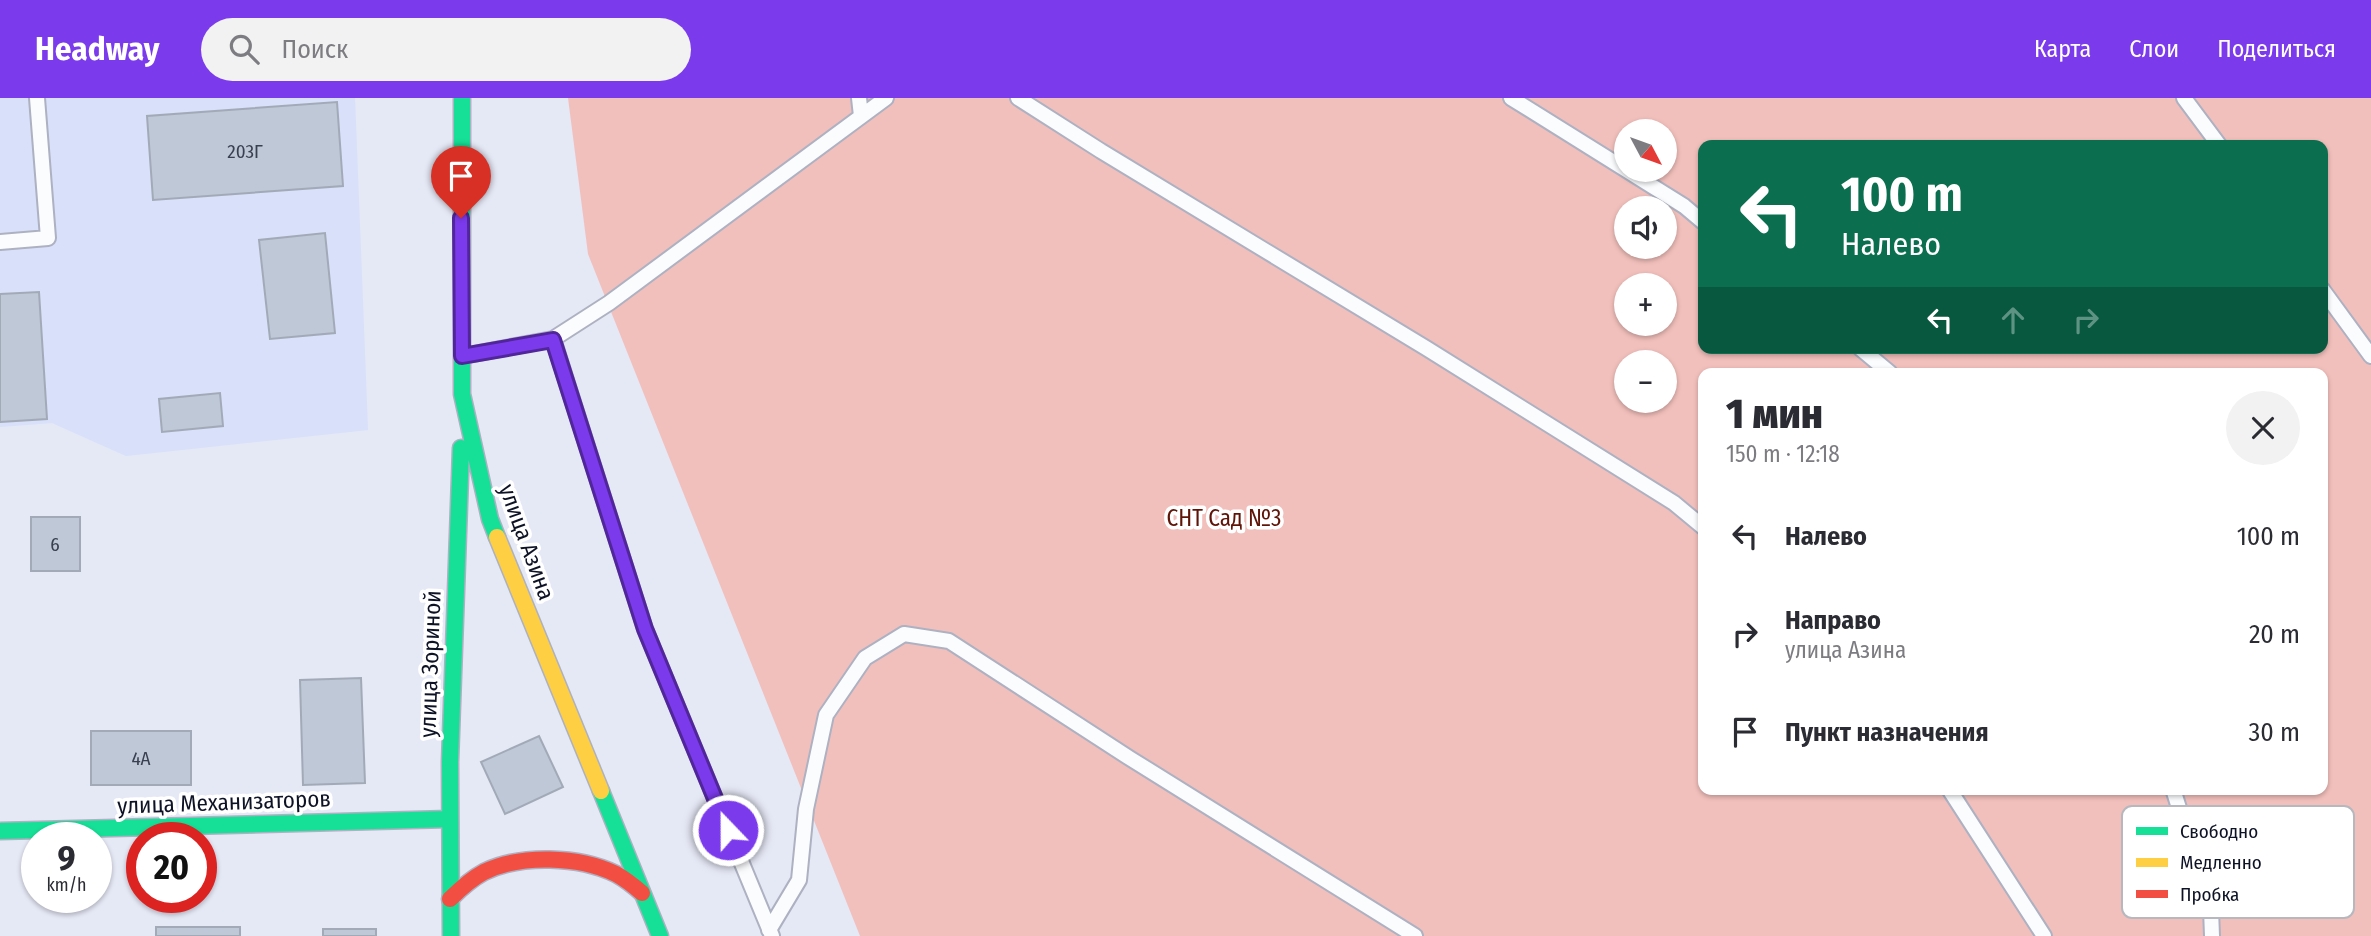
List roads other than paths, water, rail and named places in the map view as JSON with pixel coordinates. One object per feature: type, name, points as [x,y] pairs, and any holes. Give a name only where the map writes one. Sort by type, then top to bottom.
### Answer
[{"type":"main road","name":"улица Азина","points":[[461,98],[462,394],[490,519],[660,936]]},
{"type":"main road","name":"улица Зориной","points":[[451,936],[449,819],[462,394]]},
{"type":"main road","name":"улица Механизаторов","points":[[0,831],[449,819]]},
{"type":"main road","points":[[450,899],[468,881],[494,868],[534,861],[586,862],[616,874],[642,893]]},
{"type":"lane","points":[[0,242],[48,238],[37,98]]},
{"type":"lane","points":[[859,98],[861,117]]},
{"type":"lane","points":[[462,356],[553,340],[609,303],[886,98]]},
{"type":"lane","points":[[1018,98],[1474,377],[1674,503],[1698,523]]},
{"type":"lane","points":[[1511,98],[1684,206],[1698,218]]},
{"type":"lane","points":[[2184,98],[2215,140]]},
{"type":"lane","points":[[2328,297],[2371,356]]},
{"type":"lane","points":[[553,340],[645,629],[770,933]]},
{"type":"lane","points":[[1867,354],[1884,368]]},
{"type":"lane","points":[[770,933],[799,880],[806,809],[826,715],[866,657],[904,634],[949,641],[1131,759],[1415,936]]},
{"type":"lane","points":[[1953,795],[2044,936]]},
{"type":"lane","points":[[2211,918],[2212,936]]},
{"type":"park label","name":"СНТ Сад №3","points":[[1224,518]]}]
